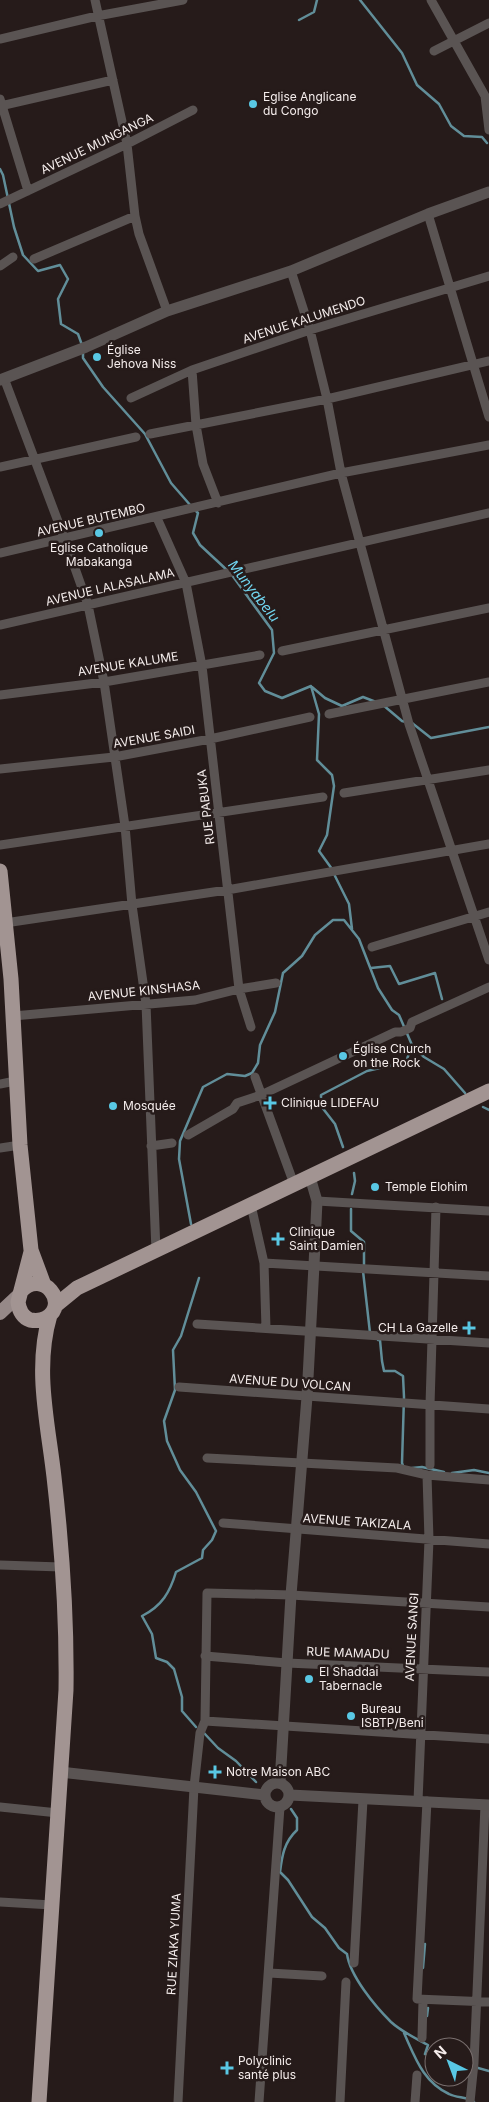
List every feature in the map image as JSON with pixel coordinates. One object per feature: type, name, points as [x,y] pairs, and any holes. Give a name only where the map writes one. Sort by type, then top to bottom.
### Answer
[{"type":"highway","points":[[0,871],[5,981],[13,1016],[15,1081],[31,1250],[47,1287],[53,1294],[52,1311],[44,1333],[42,1384],[54,1475],[67,1651],[39,2102]]},
{"type":"highway","points":[[27,1318],[44,1319],[77,1288],[489,1092]]},
{"type":"highway","points":[[31,1250],[20,1293],[19,1310],[27,1318],[42,1351]]},
{"type":"highway","points":[[20,1293],[30,1284],[47,1287],[77,1288]]},
{"type":"main road","points":[[0,1313],[20,1293]]},
{"type":"main road","points":[[0,1318],[27,1318]]},
{"type":"street","points":[[95,0],[97,16],[127,144],[135,216],[139,234],[167,311]]},
{"type":"street","points":[[0,39],[97,16],[182,0]]},
{"type":"street","points":[[431,0],[485,96],[489,130]]},
{"type":"street","points":[[434,51],[489,24]]},
{"type":"street","points":[[28,191],[1,103],[112,80]]},
{"type":"street","name":"AVENUE MUNGANGA","points":[[5,202],[127,144],[193,110]]},
{"type":"street","points":[[156,1251],[146,1004],[132,905],[125,826],[104,682],[88,605],[34,459],[1,379],[83,348],[167,311],[291,271],[428,214],[489,192]]},
{"type":"street","points":[[428,214],[489,417]]},
{"type":"street","points":[[34,259],[135,216]]},
{"type":"street","points":[[0,266],[13,257]]},
{"type":"street","points":[[291,271],[310,330],[327,399],[341,474],[361,542],[408,721],[489,960]]},
{"type":"street","name":"AVENUE KALUMENDO","points":[[131,398],[192,370],[310,330],[489,276]]},
{"type":"street","points":[[150,434],[327,399],[489,361]]},
{"type":"street","points":[[192,370],[196,425],[203,464],[218,503]]},
{"type":"street","points":[[0,467],[136,437]]},
{"type":"street","name":"AVENUE BUTEMBO","points":[[0,553],[65,540],[341,474],[489,445]]},
{"type":"street","name":"AVENUE LALASALAMA","points":[[0,625],[489,513]]},
{"type":"street","name":"RUE PABUKA","points":[[157,518],[186,583],[202,666],[239,989],[251,1027]]},
{"type":"street","points":[[282,651],[489,608]]},
{"type":"street","name":"AVENUE KALUME","points":[[0,695],[104,682],[260,655]]},
{"type":"street","points":[[329,714],[489,682]]},
{"type":"street","name":"AVENUE SAIDI","points":[[0,769],[114,757],[210,739],[310,717]]},
{"type":"street","points":[[344,793],[489,770]]},
{"type":"street","points":[[0,845],[323,797]]},
{"type":"street","points":[[3,916],[132,905],[489,844]]},
{"type":"street","points":[[372,946],[489,912]]},
{"type":"street","name":"AVENUE KINSHASA","points":[[13,1016],[195,1000],[239,989],[276,983]]},
{"type":"street","points":[[188,1135],[233,1109],[237,1103],[261,1095],[395,1032],[401,1032],[410,1028],[412,1022],[489,987]]},
{"type":"street","points":[[255,1077],[294,1184]]},
{"type":"street","points":[[0,1084],[15,1081]]},
{"type":"street","points":[[151,1146],[172,1144]]},
{"type":"street","points":[[0,1148],[20,1145]]},
{"type":"street","points":[[280,1783],[307,1397],[314,1265],[317,1201],[310,1177]]},
{"type":"street","points":[[317,1201],[489,1210]]},
{"type":"street","points":[[252,1205],[264,1263],[266,1328]]},
{"type":"street","points":[[430,1465],[436,1207]]},
{"type":"street","points":[[264,1263],[489,1276]]},
{"type":"street","points":[[197,1324],[489,1343]]},
{"type":"street","name":"AVENUE DU VOLCAN","points":[[179,1387],[489,1409]]},
{"type":"street","points":[[208,1458],[397,1468],[427,1474],[489,1480]]},
{"type":"street","name":"AVENUE SANGI","points":[[424,2001],[417,1999],[423,1801],[421,1734],[429,1540],[427,1474]]},
{"type":"street","name":"AVENUE TAKIZALA","points":[[223,1524],[489,1544]]},
{"type":"street","points":[[0,1565],[61,1567]]},
{"type":"street","name":"RUE ZIAKA YUMA","points":[[178,2102],[194,1787],[203,1727],[207,1593],[292,1595]]},
{"type":"street","points":[[292,1595],[489,1607]]},
{"type":"street","name":"RUE MAMADU","points":[[205,1656],[288,1663],[489,1672]]},
{"type":"street","points":[[203,1727],[284,1728],[489,1739]]},
{"type":"street","points":[[60,1772],[264,1795]]},
{"type":"street","points":[[280,1783],[287,1787],[290,1795],[287,1803],[280,1807],[269,1805],[264,1795],[269,1785],[280,1783]]},
{"type":"street","points":[[290,1795],[487,1805],[474,2067],[470,2099]]},
{"type":"street","points":[[354,1963],[363,1800]]},
{"type":"street","points":[[0,1807],[58,1813]]},
{"type":"street","points":[[259,2102],[280,1807]]},
{"type":"street","points":[[0,1902],[52,1905]]},
{"type":"street","points":[[269,1973],[322,1976]]},
{"type":"street","points":[[340,2102],[346,1982]]},
{"type":"street","points":[[422,2038],[424,2001],[489,2002]]},
{"type":"street","points":[[415,2102],[417,2075]]},
{"type":"waterway","points":[[299,20],[314,12],[317,0]]},
{"type":"waterway","points":[[360,0],[402,53],[417,85],[439,104],[451,126],[464,136],[482,137],[487,143]]},
{"type":"waterway","name":"Munyabelu","points":[[0,169],[23,255],[38,271],[60,265],[68,279],[58,299],[61,324],[78,334],[82,345]]},
{"type":"waterway","name":"Munyabelu","points":[[83,352],[83,358],[103,387],[145,434],[171,483],[191,506]]},
{"type":"waterway","name":"Munyabelu","points":[[195,510],[198,513],[193,533],[200,545],[228,571]]},
{"type":"waterway","name":"Munyabelu","points":[[232,575],[272,630],[274,653],[259,683],[265,691],[282,698],[311,686],[319,714],[317,760],[332,775],[334,786],[327,835],[319,851],[332,869]]},
{"type":"waterway","points":[[312,687],[325,698],[342,706],[363,697],[376,702]]},
{"type":"waterway","points":[[383,705],[402,721],[406,722]]},
{"type":"waterway","points":[[412,723],[431,738],[489,727]]},
{"type":"waterway","name":"Munyabelu","points":[[334,874],[349,904],[352,929]]},
{"type":"waterway","points":[[191,1224],[179,1159],[180,1141],[203,1087],[227,1074],[245,1076],[252,1073],[258,1063],[260,1045],[275,1012],[283,973],[302,956],[315,935],[333,920],[344,920],[359,939],[378,988],[392,1010],[399,1015],[412,1045],[424,1057],[444,1069],[465,1093]]},
{"type":"waterway","points":[[371,968],[390,966],[399,984],[435,973],[442,999]]},
{"type":"waterway","points":[[343,1147],[335,1124],[321,1106],[321,1095],[367,1071],[406,1062],[412,1045]]},
{"type":"waterway","points":[[483,1107],[489,1110]]},
{"type":"waterway","points":[[352,1194],[355,1181],[354,1173]]},
{"type":"waterway","points":[[351,1209],[351,1231],[364,1242],[364,1266]]},
{"type":"waterway","points":[[363,1271],[370,1333]]},
{"type":"waterway","points":[[196,1727],[182,1711],[182,1697],[174,1669],[167,1662],[156,1658],[152,1634],[142,1616],[155,1608],[164,1598],[176,1572],[202,1558],[203,1550],[212,1540],[216,1531],[196,1492],[180,1470],[167,1441],[164,1421],[175,1390],[173,1350],[181,1336],[199,1278]]},
{"type":"waterway","points":[[378,1340],[380,1340],[384,1371],[395,1371],[403,1376],[403,1466]]},
{"type":"waterway","points":[[412,1468],[422,1467],[444,1472]]},
{"type":"waterway","points":[[452,1473],[474,1470],[489,1473]]},
{"type":"waterway","points":[[204,1733],[218,1748],[236,1761],[256,1782]]},
{"type":"waterway","points":[[291,1809],[297,1818],[297,1830],[286,1844],[280,1872],[288,1880],[312,1917],[325,1928],[339,1948],[347,1954],[349,1963],[358,1981],[378,2008],[400,2029],[424,2043]]},
{"type":"waterway","points":[[423,1968],[425,1944]]},
{"type":"waterway","points":[[427,2016],[428,2008]]},
{"type":"waterway","points":[[404,2033],[416,2060],[433,2083],[449,2094],[474,2102]]},
{"type":"waterway","points":[[474,2067],[489,2071]]},
{"type":"place","name":"Eglise Anglicane du Congo","points":[[253,104]]},
{"type":"place","name":"Église Jehova Niss","points":[[97,357]]},
{"type":"place","name":"Eglise Catholique Mabakanga","points":[[99,533]]},
{"type":"place","name":"Église Church on the Rock","points":[[343,1056]]},
{"type":"place","name":"Clinique LIDEFAU","points":[[270,1103]]},
{"type":"place","name":"Mosquée","points":[[113,1106]]},
{"type":"place","name":"Temple Elohim","points":[[375,1187]]},
{"type":"place","name":"Clinique Saint Damien","points":[[278,1239]]},
{"type":"place","name":"CH La Gazelle","points":[[469,1328]]},
{"type":"place","name":"El Shaddai Tabernacle","points":[[309,1679]]},
{"type":"place","name":"Bureau ISBTP/Beni","points":[[351,1716]]},
{"type":"place","name":"Notre Maison ABC","points":[[215,1772]]},
{"type":"place","name":"Polyclinic santé plus","points":[[227,2068]]}]
